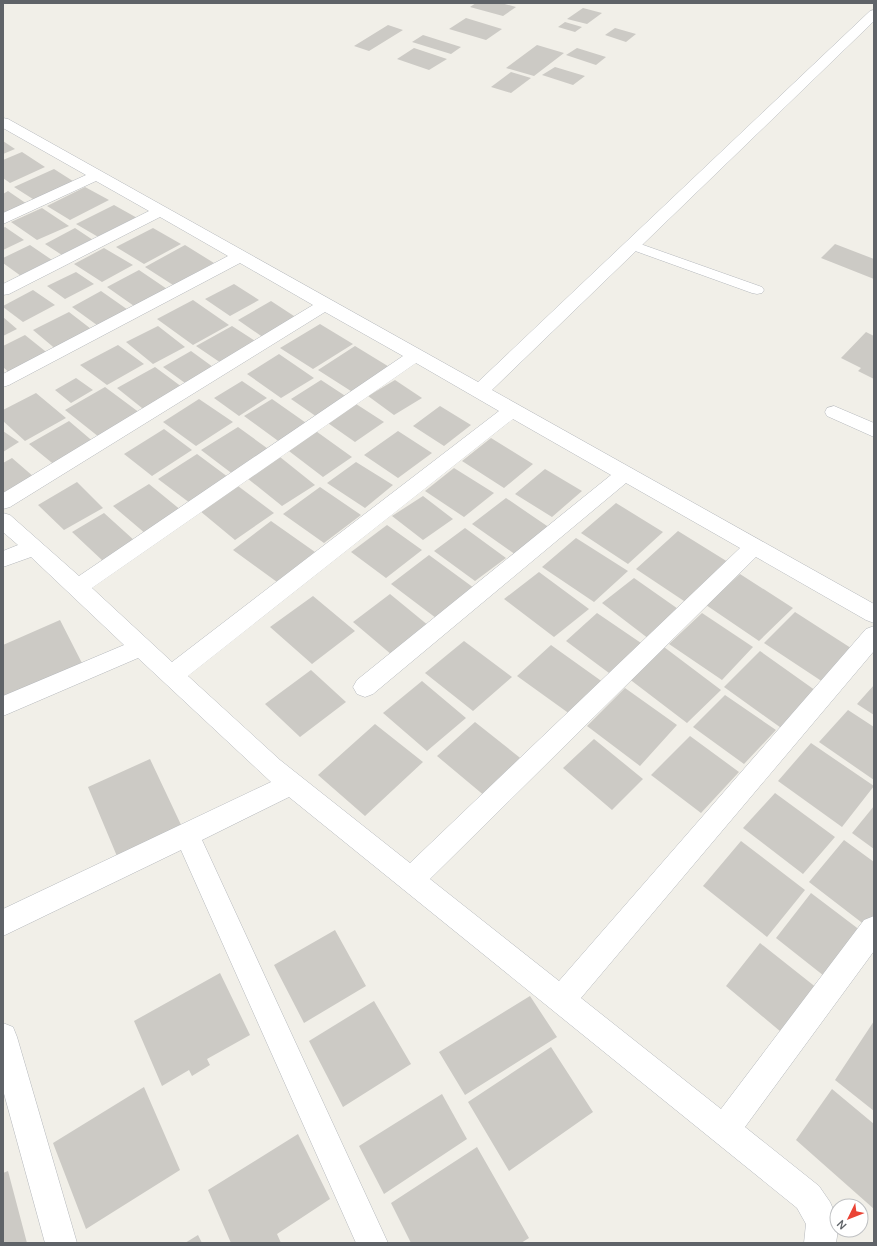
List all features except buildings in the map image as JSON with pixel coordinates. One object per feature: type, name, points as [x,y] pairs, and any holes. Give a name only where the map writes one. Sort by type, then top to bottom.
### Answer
[{"type":"street","points":[[480,391],[874,14]]},
{"type":"street","points":[[3,122],[874,614]]},
{"type":"street","points":[[3,218],[97,175]]},
{"type":"street","points":[[3,290],[161,211]]},
{"type":"street","points":[[3,381],[241,256]]},
{"type":"street","points":[[3,502],[326,304]]},
{"type":"street","points":[[77,588],[416,355]]},
{"type":"street","points":[[171,676],[513,409]]},
{"type":"street","points":[[834,412],[874,430]]},
{"type":"street","points":[[365,687],[626,473]]},
{"type":"street","points":[[3,520],[34,547],[244,744],[411,880],[808,1197],[821,1215],[823,1232],[820,1243]]},
{"type":"street","points":[[411,880],[754,546]]},
{"type":"street","points":[[3,559],[34,547]]},
{"type":"street","points":[[561,1000],[874,635]]},
{"type":"street","points":[[3,706],[140,647]]},
{"type":"street","points":[[3,923],[292,784]]},
{"type":"street","points":[[186,835],[372,1243]]},
{"type":"street","points":[[724,1130],[874,928]]},
{"type":"street","points":[[3,1037],[61,1243]]},
{"type":"lane","points":[[632,245],[757,290]]}]
